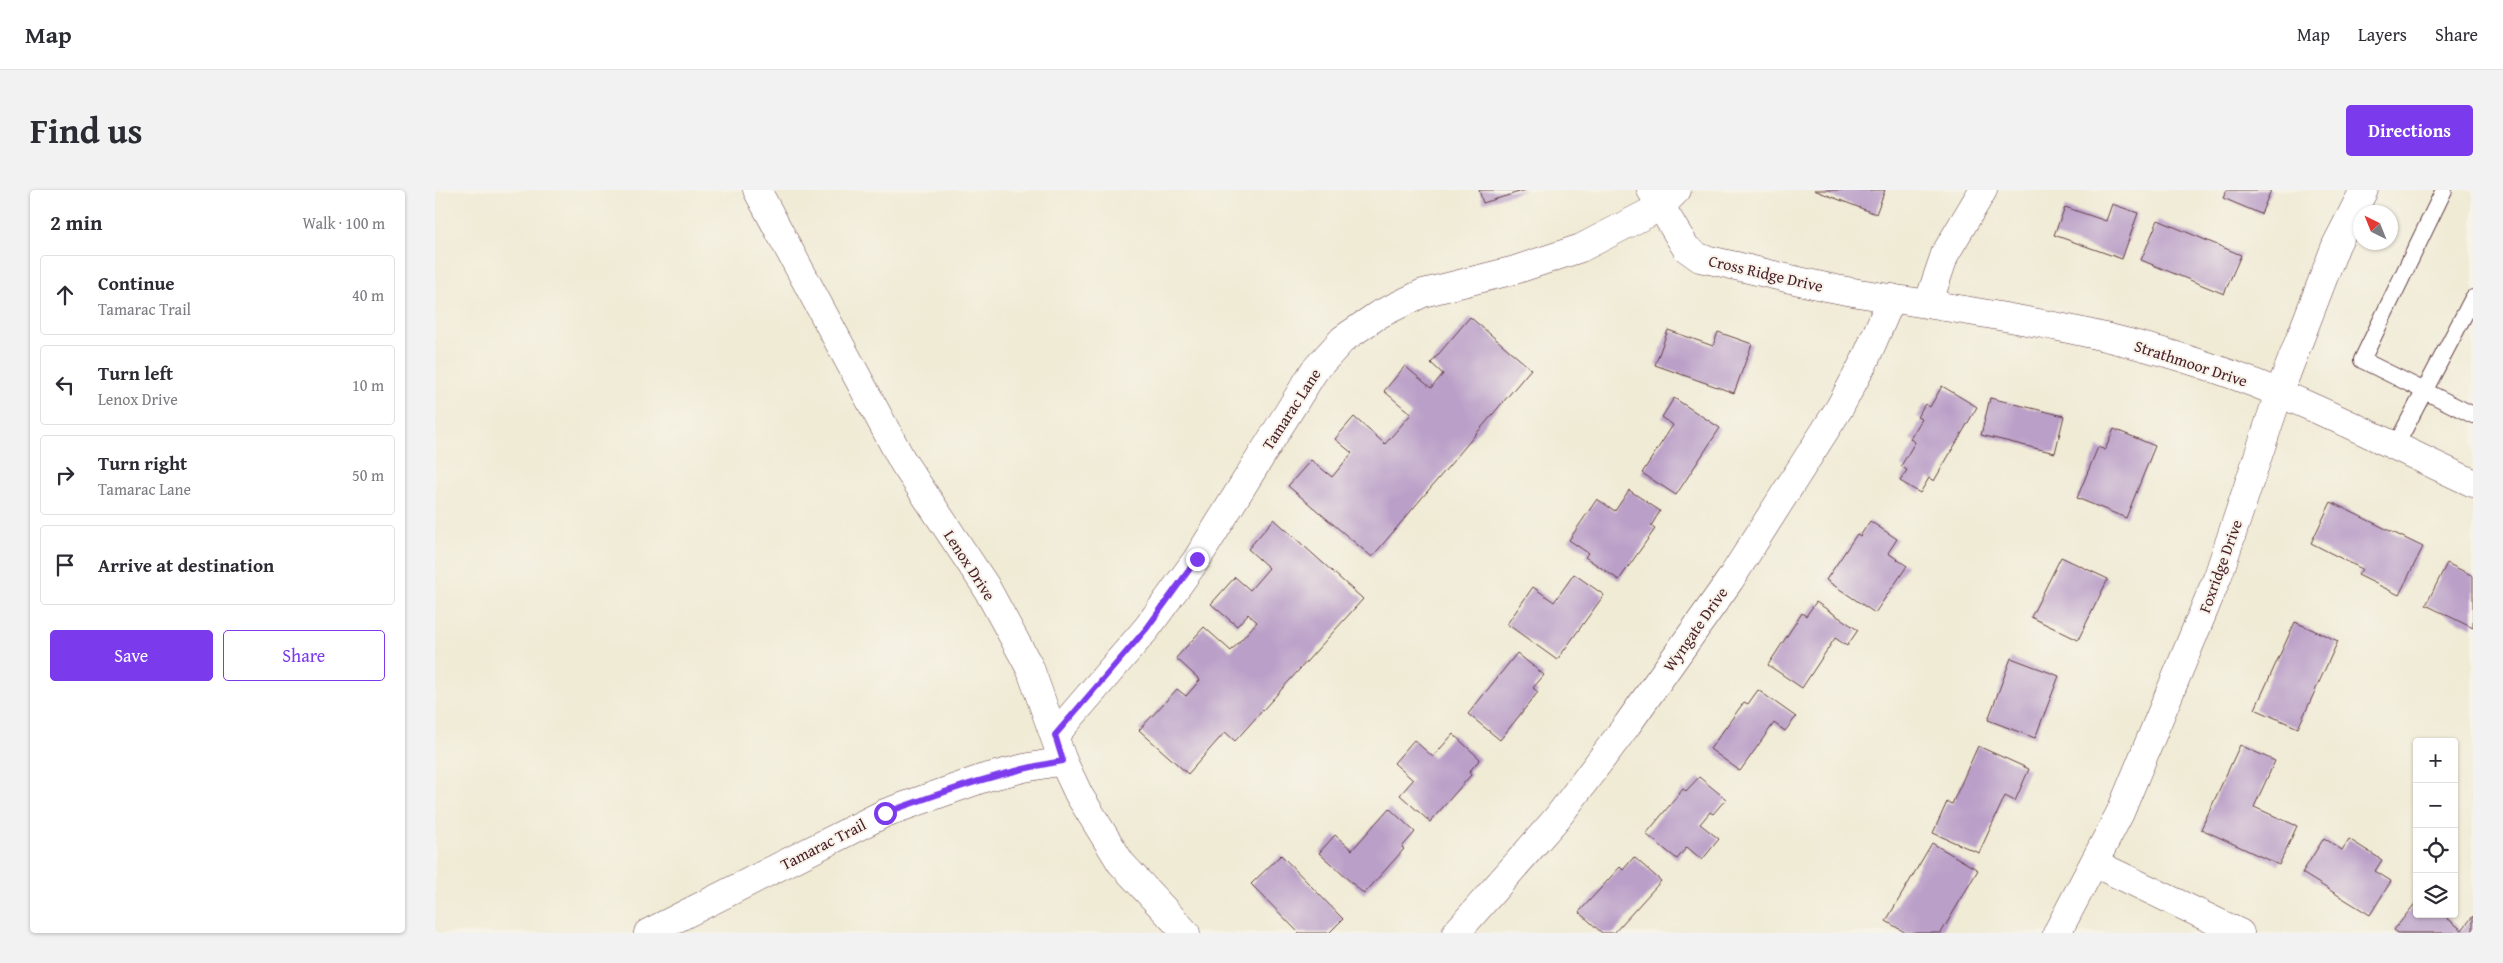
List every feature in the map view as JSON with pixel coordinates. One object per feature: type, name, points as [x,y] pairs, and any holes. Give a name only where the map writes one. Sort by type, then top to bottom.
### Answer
[{"type":"street","name":"Lenox Drive","points":[[757,190],[903,462],[985,585],[1030,668],[1063,761],[1079,795],[1110,848],[1186,933]]},
{"type":"street","points":[[1928,304],[1945,254],[1983,190]]},
{"type":"street","name":"Foxridge Drive","points":[[2057,933],[2120,813],[2218,576],[2279,393],[2336,245],[2364,190]]},
{"type":"street","name":"Tamarac Lane","points":[[1055,735],[1158,613],[1197,559],[1314,371],[1343,339],[1378,315],[1423,293],[1515,270],[1581,248],[1663,196]]},
{"type":"street","name":"Cross Ridge Drive","points":[[1663,196],[1686,248],[1700,258],[1843,290],[1892,298]]},
{"type":"street","name":"Strathmoor Drive","points":[[1892,298],[2021,318],[2127,342],[2216,369],[2279,393],[2473,483]]},
{"type":"street","name":"Wyngate Drive","points":[[1456,933],[1557,818],[1730,580],[1840,408],[1865,360],[1892,298]]},
{"type":"street","name":"Tamarac Trail","points":[[648,933],[885,813],[984,778],[1063,761]]},
{"type":"street","points":[[2093,863],[2240,933]]},
{"type":"lane","points":[[2444,190],[2362,360],[2473,416]]},
{"type":"lane","points":[[2395,447],[2473,298]]},
{"type":"building","points":[[1479,190],[1526,190],[1483,203]]},
{"type":"building","points":[[1814,190],[1885,190],[1876,214]]},
{"type":"building","points":[[2227,190],[2271,190],[2261,214],[2223,198]]},
{"type":"building","points":[[2112,204],[2138,213],[2122,259],[2054,235],[2065,207],[2106,221]]},
{"type":"building","points":[[2158,220],[2241,255],[2224,294],[2141,260]]},
{"type":"building","points":[[1470,317],[1531,369],[1372,557],[1288,486],[1311,460],[1332,477],[1352,453],[1335,439],[1354,417],[1385,444],[1411,414],[1384,391],[1405,366],[1431,388],[1443,374],[1431,363]]},
{"type":"building","points":[[1668,330],[1713,346],[1718,332],[1752,344],[1734,393],[1655,365]]},
{"type":"building","points":[[1942,386],[1977,407],[1934,481],[1929,478],[1920,493],[1900,481],[1907,470],[1901,466],[1915,442],[1910,439],[1922,419],[1917,417],[1925,404],[1930,407]]},
{"type":"building","points":[[1674,398],[1720,428],[1676,495],[1642,473],[1673,425],[1662,417]]},
{"type":"building","points":[[1990,398],[2064,416],[2055,453],[1981,435]]},
{"type":"building","points":[[2114,429],[2155,446],[2126,518],[2077,498],[2098,447],[2105,450]]},
{"type":"building","points":[[1629,490],[1660,511],[1651,526],[1655,529],[1619,580],[1585,557],[1588,553],[1569,540],[1597,499],[1615,511]]},
{"type":"building","points":[[2331,502],[2423,547],[2399,595],[2358,575],[2362,569],[2311,543]]},
{"type":"building","points":[[1274,519],[1363,599],[1235,741],[1225,732],[1188,774],[1139,730],[1177,689],[1186,696],[1200,680],[1176,658],[1204,627],[1231,651],[1257,622],[1248,614],[1237,626],[1211,604],[1235,577],[1250,590],[1269,568],[1248,549]]},
{"type":"building","points":[[1870,521],[1897,539],[1888,553],[1907,566],[1875,613],[1826,580],[1857,534],[1860,536]]},
{"type":"building","points":[[2061,557],[2108,579],[2078,640],[2031,617]]},
{"type":"building","points":[[2447,563],[2473,576],[2473,628],[2426,605]]},
{"type":"building","points":[[1574,574],[1604,595],[1557,660],[1507,624],[1533,587],[1554,602]]},
{"type":"building","points":[[1816,602],[1858,630],[1847,646],[1835,638],[1802,688],[1768,665],[1802,613],[1806,616]]},
{"type":"building","points":[[2295,622],[2338,641],[2298,728],[2255,709]]},
{"type":"building","points":[[1517,653],[1544,675],[1533,688],[1538,692],[1500,740],[1468,714]]},
{"type":"building","points":[[2011,658],[2059,676],[2035,738],[1988,720]]},
{"type":"building","points":[[1758,690],[1796,717],[1785,731],[1774,723],[1740,771],[1710,749],[1744,702],[1748,704]]},
{"type":"building","points":[[1453,734],[1480,759],[1469,772],[1471,775],[1430,822],[1400,795],[1413,780],[1394,763],[1414,740],[1433,757]]},
{"type":"building","points":[[2240,745],[2275,761],[2254,807],[2297,826],[2279,865],[2201,829]]},
{"type":"building","points":[[1978,746],[2029,769],[2015,801],[2005,796],[1979,853],[1933,833],[1947,802],[1952,804]]},
{"type":"building","points":[[1699,777],[1726,799],[1713,814],[1710,812],[1700,824],[1719,839],[1702,860],[1687,847],[1677,859],[1646,834],[1683,789],[1686,791]]},
{"type":"building","points":[[1389,808],[1415,832],[1402,847],[1404,849],[1364,894],[1319,853],[1335,835],[1352,850]]},
{"type":"building","points":[[2324,838],[2342,850],[2349,839],[2382,860],[2375,871],[2391,881],[2370,915],[2302,873]]},
{"type":"building","points":[[1932,843],[1978,870],[1941,933],[1906,933],[1886,921]]},
{"type":"building","points":[[1281,855],[1343,919],[1329,933],[1299,933],[1251,884]]},
{"type":"building","points":[[1634,857],[1661,881],[1614,933],[1602,933],[1579,912],[1620,867],[1623,870]]},
{"type":"building","points":[[2413,906],[2413,918],[2447,918],[2462,930],[2473,916],[2473,933],[2398,933],[2394,930]]},
{"type":"route","points":[[885,813],[984,778],[1063,761],[1055,735],[1147,628],[1197,559]]}]
